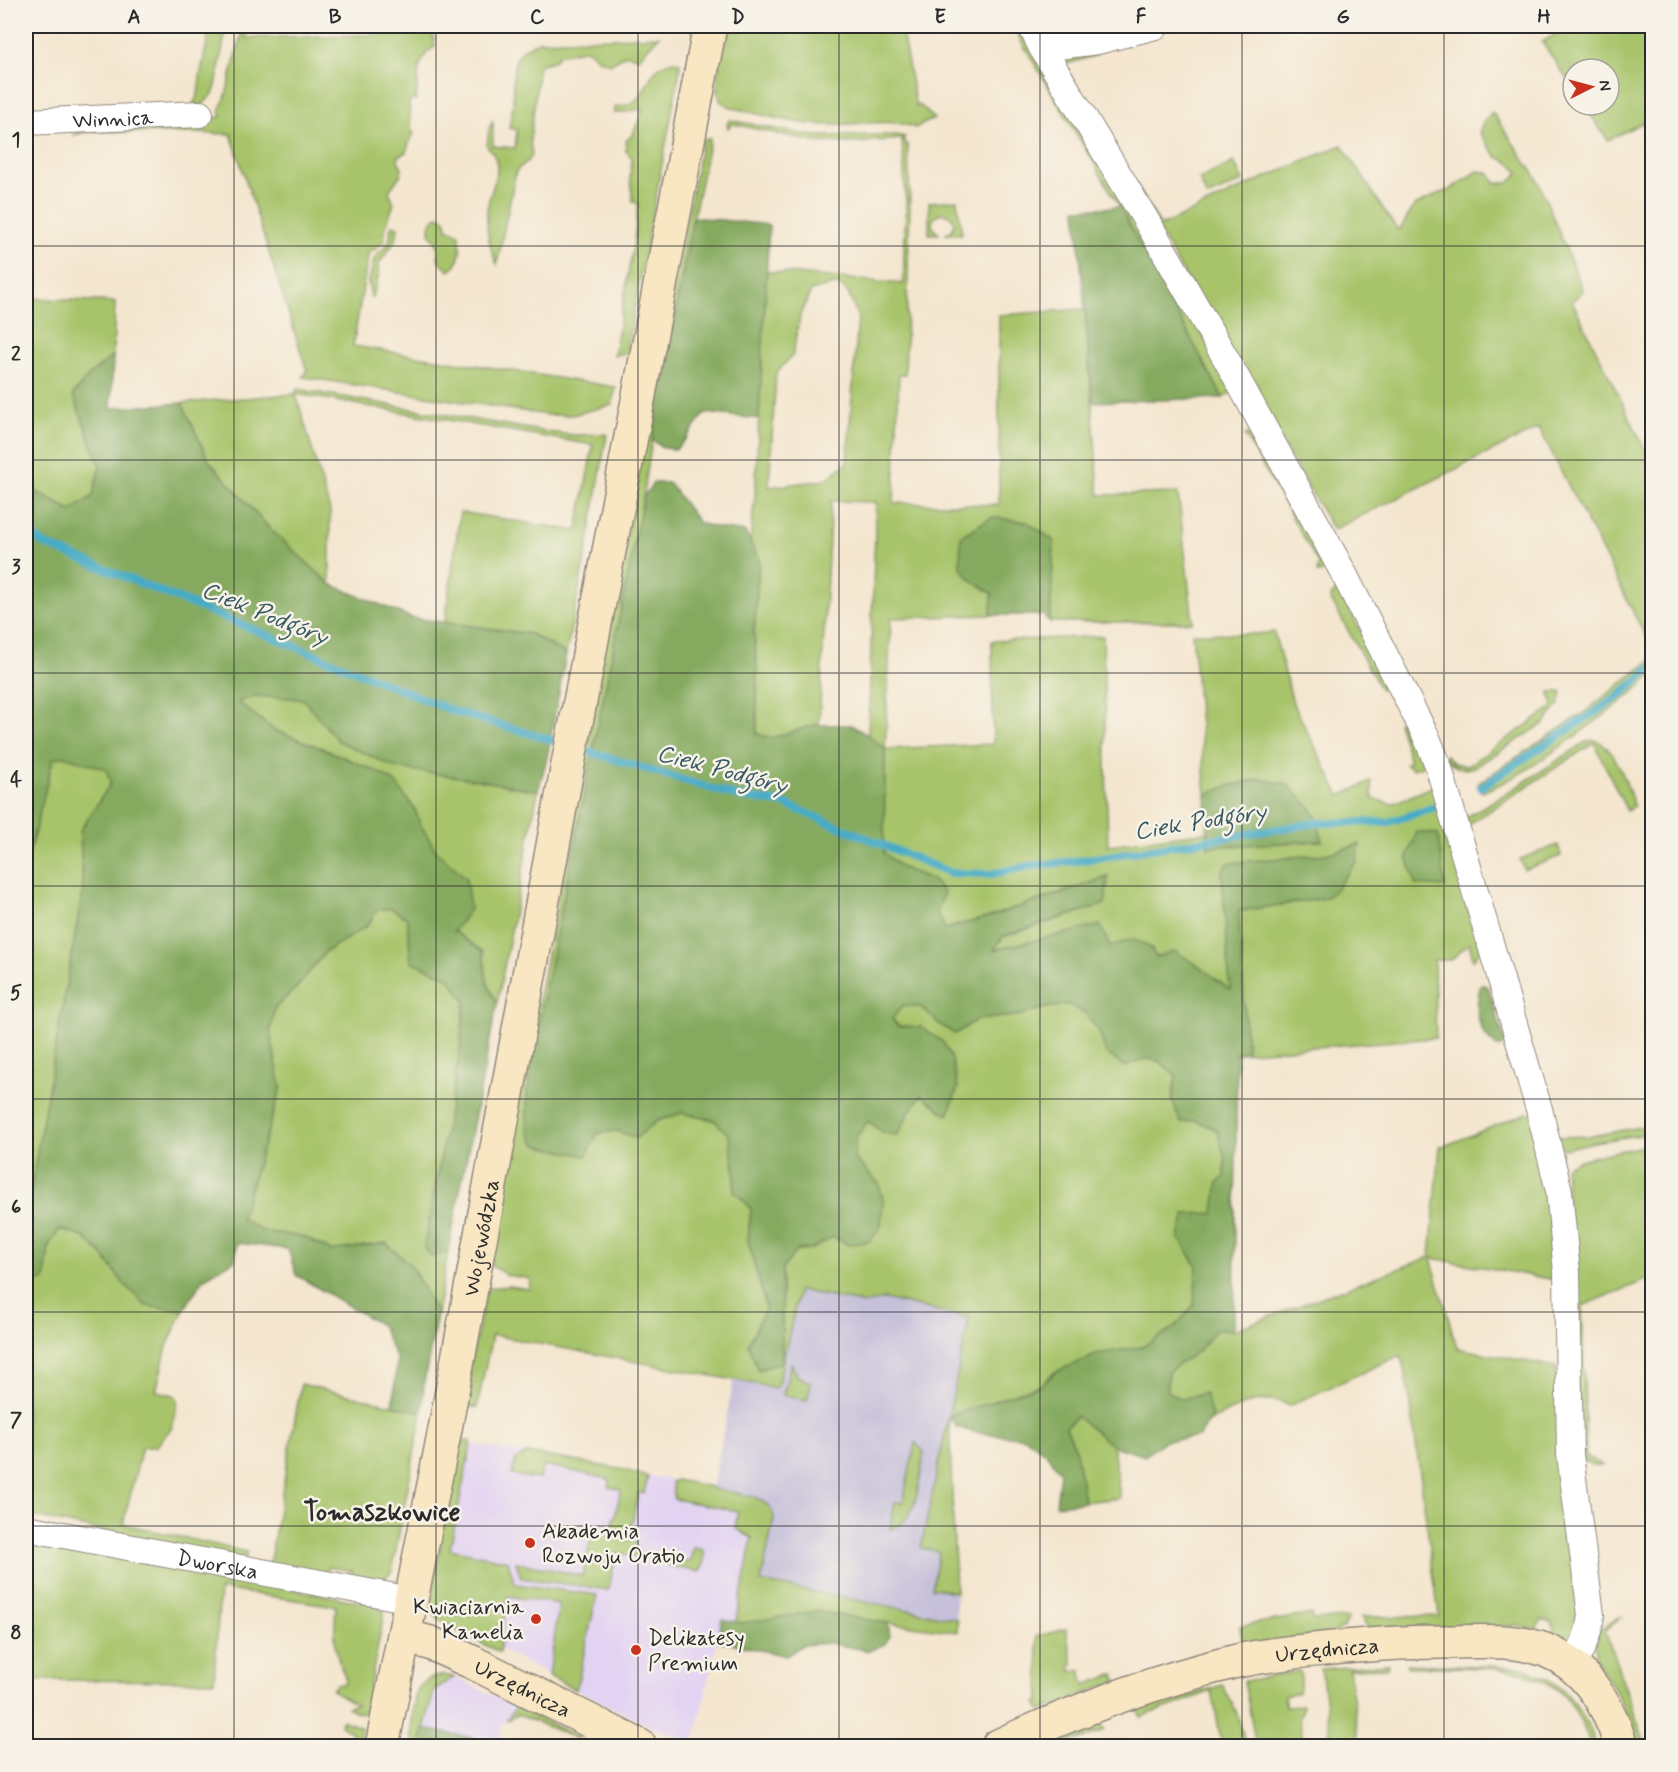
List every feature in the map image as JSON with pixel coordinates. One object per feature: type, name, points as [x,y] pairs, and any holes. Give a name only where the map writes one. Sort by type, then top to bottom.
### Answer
[{"type":"main road","name":"Wojewódzka","points":[[382,1746],[445,1429],[572,744],[710,26]]},
{"type":"main road","name":"Urzędnicza","points":[[404,1636],[430,1643],[474,1663],[640,1746]]},
{"type":"main road","name":"Urzędnicza","points":[[998,1746],[1130,1691],[1235,1661],[1292,1652],[1384,1644],[1486,1642],[1517,1643],[1545,1650],[1572,1665],[1604,1703],[1616,1728],[1621,1746]]},
{"type":"street","points":[[1036,37],[1098,41],[1156,26]]},
{"type":"street","points":[[1036,37],[1152,230],[1325,539],[1427,738],[1447,793],[1539,1109],[1559,1191],[1567,1272],[1570,1455],[1591,1615],[1581,1652],[1572,1665]]},
{"type":"street","name":"Winnica","points":[[26,122],[200,114]]},
{"type":"street","name":"Dworska","points":[[26,1528],[411,1600]]},
{"type":"shaded area","points":[[800,1285],[886,1296],[973,1315],[949,1416],[957,1632],[888,1623],[743,1623],[763,1501],[712,1489],[734,1379],[777,1388]]},
{"type":"shaded area","points":[[471,1444],[712,1487],[757,1499],[743,1623],[722,1620],[694,1742],[654,1728],[576,1690],[436,1614]]},
{"type":"shaded area","points":[[454,1677],[517,1707],[502,1724],[498,1743],[423,1729],[434,1690]]},
{"type":"green space","points":[[204,26],[225,34],[216,86],[213,94],[201,106],[193,104],[198,95],[208,38]]},
{"type":"green space","points":[[732,26],[741,26],[741,31],[763,26],[901,26],[916,107],[920,105],[934,119],[915,128],[893,123],[822,125],[791,121],[733,108],[720,101],[717,82],[724,44]]},
{"type":"green space","points":[[1014,26],[1021,26],[1235,390],[1223,398],[1120,207]]},
{"type":"green space","points":[[1570,26],[1652,26],[1652,118],[1608,140],[1592,117],[1621,117],[1621,57],[1561,57],[1561,70],[1542,42]]},
{"type":"green space","points":[[242,32],[246,34],[246,38],[433,33],[435,47],[427,52],[419,67],[416,100],[411,100],[409,104],[411,130],[414,134],[406,152],[399,156],[401,174],[389,191],[394,203],[384,232],[385,240],[373,251],[369,251],[353,346],[616,387],[612,405],[572,415],[548,415],[303,377],[307,371],[231,134],[89,131],[73,135],[76,132],[221,117],[220,108],[225,99]]},
{"type":"green space","points":[[659,36],[639,58],[627,54],[610,64],[598,59],[587,49],[558,55],[555,60],[539,65],[530,141],[532,154],[529,160],[516,171],[497,264],[489,239],[487,220],[497,163],[494,154],[487,146],[489,129],[493,120],[493,146],[515,148],[517,130],[509,128],[516,59],[528,46],[539,41]]},
{"type":"green space","points":[[1085,50],[1096,55],[1063,65],[1161,226],[1259,180],[1342,145],[1397,230],[1401,228],[1414,206],[1449,190],[1478,171],[1490,173],[1495,183],[1509,183],[1519,172],[1508,162],[1497,157],[1480,133],[1485,120],[1492,112],[1537,178],[1583,291],[1572,301],[1652,463],[1652,643],[1650,645],[1539,428],[1333,530],[1060,66],[1061,56]]},
{"type":"green space","points":[[674,61],[680,63],[680,70],[626,353],[614,355],[634,241],[638,203],[633,202],[630,178],[632,158],[626,151],[626,141],[633,134],[643,109],[614,113],[615,107],[628,105],[636,100],[656,70]]},
{"type":"green space","points":[[730,120],[813,136],[896,135],[905,137],[903,139],[908,147],[910,204],[905,375],[899,375],[894,503],[999,505],[999,315],[1085,309],[1099,495],[1178,493],[1193,622],[1050,622],[1054,541],[970,579],[992,593],[991,615],[891,618],[885,749],[993,744],[992,641],[1103,636],[1108,845],[1207,832],[1208,847],[1260,779],[1228,786],[1206,795],[1192,633],[1274,632],[1293,703],[1340,796],[1371,781],[1373,799],[1392,804],[1434,786],[1483,946],[1473,960],[1469,943],[1451,960],[1434,960],[1436,1038],[1237,1053],[1228,913],[1326,898],[1357,861],[1359,844],[1327,854],[1227,864],[1222,872],[1230,991],[1219,981],[1156,957],[1134,939],[1110,946],[1025,942],[993,950],[1003,937],[1105,904],[1107,877],[989,917],[945,929],[937,913],[931,879],[902,868],[884,853],[885,750],[868,735],[876,502],[831,501],[819,725],[772,738],[756,734],[757,672],[754,634],[759,560],[750,543],[755,495],[766,271],[903,284],[906,204],[902,139],[852,143],[815,142],[733,124],[728,128],[727,124]],"holes":[[[840,285],[848,293],[858,317],[847,463],[825,480],[769,487],[776,373],[793,355],[800,316],[811,291]]]},
{"type":"green space","points":[[710,139],[673,318],[643,498],[530,1067],[526,1102],[537,1144],[586,1156],[598,1133],[617,1131],[636,1138],[657,1121],[682,1113],[714,1120],[729,1135],[735,1173],[734,1191],[751,1208],[748,1240],[766,1308],[748,1344],[782,1362],[782,1269],[797,1250],[812,1249],[833,1237],[849,1245],[883,1200],[879,1184],[854,1158],[855,1138],[868,1121],[884,1133],[898,1134],[921,1095],[948,1115],[958,1087],[921,1027],[899,1026],[892,1019],[903,1005],[921,1007],[939,1024],[955,1034],[976,1020],[1022,1015],[1068,1004],[1085,1013],[1099,1031],[1106,1053],[1160,1061],[1176,1077],[1172,1099],[1181,1123],[1195,1120],[1217,1130],[1225,1157],[1225,1177],[1218,1183],[1214,1213],[1179,1237],[1197,1265],[1194,1305],[1174,1328],[1142,1347],[1101,1354],[1055,1372],[1041,1385],[949,1416],[956,1592],[932,1588],[939,1552],[921,1548],[969,1318],[885,1299],[865,1304],[799,1290],[777,1388],[492,1335],[477,1408],[468,1406],[463,1398],[487,1288],[509,1286],[529,1289],[530,1279],[507,1275],[492,1266],[493,1239],[702,140]]},
{"type":"green space","points":[[1234,162],[1243,181],[1207,197],[1199,179]]},
{"type":"green space","points":[[957,200],[962,234],[946,234],[952,230],[954,223],[951,216],[941,213],[932,223],[936,232],[940,234],[929,234],[929,202]]},
{"type":"green space","points":[[1120,207],[1223,398],[1093,402],[1076,209]]},
{"type":"green space","points":[[438,216],[445,219],[447,228],[459,234],[460,255],[456,264],[449,271],[439,261],[437,244],[430,233],[433,219]]},
{"type":"green space","points":[[693,217],[769,225],[759,419],[705,413],[676,449],[663,448],[652,440]]},
{"type":"green space","points":[[392,225],[398,227],[396,240],[378,265],[379,273],[373,298],[368,281],[375,258],[389,242]]},
{"type":"green space","points":[[26,298],[115,302],[113,356],[87,377],[73,395],[100,466],[93,496],[71,511],[30,488],[26,489]]},
{"type":"green space","points":[[113,356],[111,408],[182,403],[209,461],[268,527],[330,584],[412,618],[531,634],[566,654],[547,758],[538,791],[396,768],[338,741],[303,699],[254,696],[238,702],[274,730],[378,772],[395,782],[414,808],[421,826],[437,852],[466,878],[470,909],[454,931],[483,952],[487,981],[497,1004],[448,1252],[432,1257],[424,1247],[460,1052],[465,1000],[448,977],[411,961],[407,918],[391,908],[377,910],[367,926],[325,952],[299,985],[275,1008],[270,1032],[281,1088],[241,1218],[262,1231],[304,1237],[331,1251],[386,1243],[411,1266],[437,1314],[424,1382],[422,1412],[393,1406],[397,1360],[381,1325],[296,1275],[288,1249],[237,1243],[235,1260],[203,1279],[184,1310],[146,1306],[124,1284],[102,1254],[83,1237],[60,1229],[49,1245],[45,1280],[33,1282],[26,1272],[26,1216],[83,890],[80,831],[111,783],[106,769],[64,756],[53,759],[26,866],[26,489],[30,488],[71,511],[93,496],[100,465],[73,395],[87,377]]},
{"type":"green space","points":[[297,389],[547,432],[574,435],[607,434],[566,654],[531,634],[445,622],[460,512],[577,531],[593,445],[296,394],[330,511],[330,584],[268,527],[209,461],[182,403],[295,394]]},
{"type":"green space","points":[[1256,432],[1328,564],[1321,573],[1317,573],[1318,563],[1245,435]]},
{"type":"green space","points":[[653,483],[669,483],[699,523],[745,532],[759,560],[754,634],[757,672],[757,734],[772,738],[814,725],[851,725],[885,749],[884,853],[902,868],[931,879],[944,892],[937,913],[945,929],[989,917],[1108,877],[1105,904],[1003,936],[994,950],[1100,925],[1110,946],[1134,939],[1150,947],[1156,957],[1175,951],[1230,990],[1222,872],[1228,863],[1327,854],[1360,844],[1357,861],[1337,888],[1326,898],[1239,911],[1247,1052],[1237,1053],[1234,1330],[1216,1330],[1198,1351],[1168,1372],[1168,1392],[1182,1399],[1205,1393],[1212,1416],[1199,1437],[1164,1441],[1145,1456],[1113,1446],[1076,1416],[1066,1427],[1076,1450],[1084,1502],[1056,1505],[1060,1472],[1046,1453],[1026,1438],[973,1432],[957,1427],[949,1416],[1041,1385],[1055,1372],[1101,1353],[1142,1347],[1174,1328],[1194,1305],[1197,1266],[1179,1237],[1185,1214],[1214,1213],[1218,1182],[1225,1177],[1225,1157],[1217,1130],[1195,1120],[1181,1123],[1172,1099],[1176,1077],[1158,1061],[1142,1060],[1125,1067],[1106,1053],[1099,1031],[1085,1013],[1068,1004],[1022,1015],[976,1020],[955,1034],[939,1024],[921,1007],[903,1005],[892,1019],[898,1026],[921,1027],[943,1042],[951,1057],[958,1087],[948,1115],[921,1095],[898,1135],[884,1133],[868,1121],[856,1138],[854,1158],[879,1184],[883,1200],[881,1226],[870,1241],[849,1245],[833,1237],[811,1249],[797,1250],[782,1269],[782,1363],[758,1370],[748,1344],[766,1308],[748,1240],[751,1208],[734,1191],[735,1173],[729,1135],[714,1120],[682,1113],[657,1121],[636,1138],[617,1131],[598,1133],[586,1156],[540,1146],[531,1138],[527,1119],[530,1067],[643,498]]},
{"type":"green space","points":[[992,517],[1027,522],[1054,541],[1050,622],[1043,615],[991,615],[992,593],[970,579],[960,567],[961,536]]},
{"type":"green space","points":[[1338,588],[1387,682],[1381,690],[1330,598]]},
{"type":"green space","points":[[1652,659],[1652,676],[1620,703],[1534,765],[1504,783],[1482,792],[1477,785],[1481,781],[1586,711]]},
{"type":"green space","points":[[1550,692],[1562,692],[1559,705],[1545,723],[1475,767],[1459,768],[1445,758],[1446,755],[1454,763],[1467,766],[1553,707]]},
{"type":"green space","points":[[254,696],[304,699],[338,741],[479,780],[538,791],[497,1004],[487,981],[483,952],[454,931],[466,878],[437,852],[421,826],[414,808],[324,749],[274,730],[237,702]]},
{"type":"green space","points":[[1407,718],[1412,725],[1423,764],[1413,769],[1405,764],[1410,761],[1398,722]]},
{"type":"green space","points":[[1593,740],[1608,749],[1620,767],[1634,806],[1627,811],[1594,743],[1468,825],[1465,818],[1586,742]]},
{"type":"green space","points":[[64,755],[106,769],[111,783],[80,831],[83,890],[26,1216],[26,866],[53,759]]},
{"type":"green space","points":[[1260,779],[1287,784],[1310,807],[1318,820],[1322,841],[1208,847],[1206,795],[1228,786]]},
{"type":"green space","points":[[1417,832],[1438,834],[1445,887],[1416,885],[1407,857]]},
{"type":"green space","points":[[1558,845],[1561,856],[1524,870],[1520,859]]},
{"type":"green space","points":[[391,908],[407,918],[411,961],[448,977],[465,1000],[432,1257],[448,1252],[437,1314],[411,1266],[386,1243],[331,1251],[304,1237],[262,1231],[241,1218],[281,1088],[270,1032],[275,1008],[299,985],[325,952],[367,926],[377,910]]},
{"type":"green space","points":[[1481,984],[1488,987],[1506,1044],[1498,1047],[1481,1027],[1478,1002]]},
{"type":"green space","points":[[1527,1113],[1532,1114],[1543,1149],[1556,1280],[1431,1258],[1457,1348],[1556,1367],[1580,1627],[1564,1639],[1556,1638],[1552,1622],[1542,1620],[1536,1630],[1514,1626],[1368,1629],[1361,1617],[1439,1616],[1410,1399],[1401,1355],[1289,1406],[1269,1400],[1248,1403],[1209,1421],[1212,1416],[1168,1392],[1168,1372],[1198,1351],[1216,1330],[1234,1330],[1430,1257],[1440,1146]]},
{"type":"green space","points":[[1652,1125],[1652,1133],[1564,1149],[1559,1147],[1558,1137],[1591,1136]]},
{"type":"green space","points":[[1652,1145],[1652,1278],[1582,1306],[1586,1456],[1604,1466],[1592,1465],[1585,1461],[1581,1452],[1565,1167],[1593,1156]]},
{"type":"green space","points":[[59,1229],[83,1237],[102,1254],[124,1284],[146,1306],[184,1310],[167,1346],[156,1391],[174,1395],[178,1400],[172,1427],[156,1447],[142,1447],[123,1524],[247,1552],[244,1561],[26,1515],[26,1272],[33,1282],[45,1280],[49,1245]]},
{"type":"green space","points":[[791,1363],[798,1377],[811,1383],[807,1400],[783,1395]]},
{"type":"green space","points":[[301,1384],[422,1412],[392,1571],[380,1584],[353,1581],[352,1571],[329,1567],[325,1576],[269,1566]]},
{"type":"green space","points":[[1077,1416],[1113,1446],[1120,1498],[1084,1502],[1076,1450],[1066,1427]]},
{"type":"green space","points":[[464,1441],[471,1441],[471,1444],[450,1549],[508,1561],[515,1584],[597,1595],[576,1690],[549,1676],[559,1604],[508,1596],[499,1652],[448,1626],[434,1615],[431,1598],[442,1539],[439,1530],[454,1452]]},
{"type":"green space","points":[[915,1442],[924,1452],[916,1498],[907,1518],[890,1529],[895,1502],[903,1503]]},
{"type":"green space","points":[[528,1453],[625,1470],[648,1477],[644,1493],[638,1493],[629,1540],[636,1542],[636,1557],[617,1553],[608,1590],[521,1578],[516,1562],[583,1576],[592,1533],[610,1536],[621,1490],[609,1487],[608,1479],[544,1465],[540,1479],[512,1475],[515,1460]]},
{"type":"green space","points":[[676,1480],[740,1493],[766,1503],[774,1518],[761,1582],[957,1619],[957,1632],[888,1623],[813,1637],[736,1622],[752,1538],[735,1528],[738,1511],[674,1499],[672,1482]]},
{"type":"green space","points":[[26,1541],[372,1604],[384,1611],[365,1711],[356,1712],[347,1707],[356,1704],[332,1690],[337,1684],[344,1684],[346,1679],[335,1643],[336,1606],[220,1589],[214,1681],[26,1680]]},
{"type":"green space","points":[[693,1548],[703,1549],[704,1552],[703,1564],[699,1572],[666,1565],[667,1557],[690,1562]]},
{"type":"green space","points":[[816,1611],[888,1623],[890,1635],[885,1644],[869,1651],[830,1643],[802,1645],[787,1656],[717,1641],[722,1619],[743,1623]]},
{"type":"green space","points":[[1312,1614],[1313,1620],[1348,1618],[1344,1627],[1336,1632],[1243,1647],[1240,1626]]},
{"type":"green space","points":[[1622,1616],[1605,1631],[1646,1746],[1638,1746],[1622,1704],[1597,1661],[1598,1630]]},
{"type":"green space","points":[[1066,1629],[1073,1665],[1070,1666],[1071,1671],[1081,1670],[1085,1685],[1115,1674],[1117,1681],[1041,1711],[1036,1703],[1040,1701],[1037,1636]]},
{"type":"green space","points":[[1388,1664],[1387,1668],[1349,1669],[1360,1746],[1334,1746],[1330,1734],[1321,1669]]},
{"type":"green space","points":[[1407,1664],[1522,1668],[1541,1675],[1572,1700],[1597,1746],[1592,1746],[1570,1703],[1545,1681],[1508,1670],[1407,1667]]},
{"type":"green space","points":[[1300,1671],[1300,1690],[1298,1693],[1284,1696],[1286,1706],[1303,1705],[1299,1719],[1305,1746],[1256,1746],[1244,1681]]},
{"type":"green space","points":[[444,1675],[454,1677],[434,1690],[420,1746],[413,1746],[412,1717],[416,1694],[426,1680]]},
{"type":"green space","points":[[1223,1685],[1238,1717],[1245,1746],[1222,1746],[1212,1691],[1141,1717],[1138,1709]]},
{"type":"green space","points":[[517,1707],[578,1739],[518,1715],[506,1720]]},
{"type":"green space","points":[[341,1720],[361,1727],[359,1746],[350,1746],[353,1733],[340,1725]]},
{"type":"green space","points":[[1101,1723],[1105,1730],[1060,1746],[1043,1746]]},
{"type":"green space","points":[[423,1729],[474,1738],[468,1746],[420,1746]]},
{"type":"waterway","name":"Ciek Podgóry","points":[[26,531],[44,544],[453,711],[565,744]]},
{"type":"waterway","name":"Ciek Podgóry","points":[[1481,787],[1618,697],[1652,667]]},
{"type":"waterway","name":"Ciek Podgóry","points":[[577,748],[739,797],[782,803],[951,873],[991,874],[1030,866],[1076,861],[1316,823],[1389,822],[1435,807]]},
{"type":"place","name":"Akademia Rozwoju Oratio","points":[[530,1543]]},
{"type":"place","name":"Kwiaciarnia Kamelia","points":[[536,1619]]},
{"type":"place","name":"Delikatesy Premium","points":[[636,1650]]},
{"type":"district","name":"Tomaszkowice","points":[[382,1511]]}]
